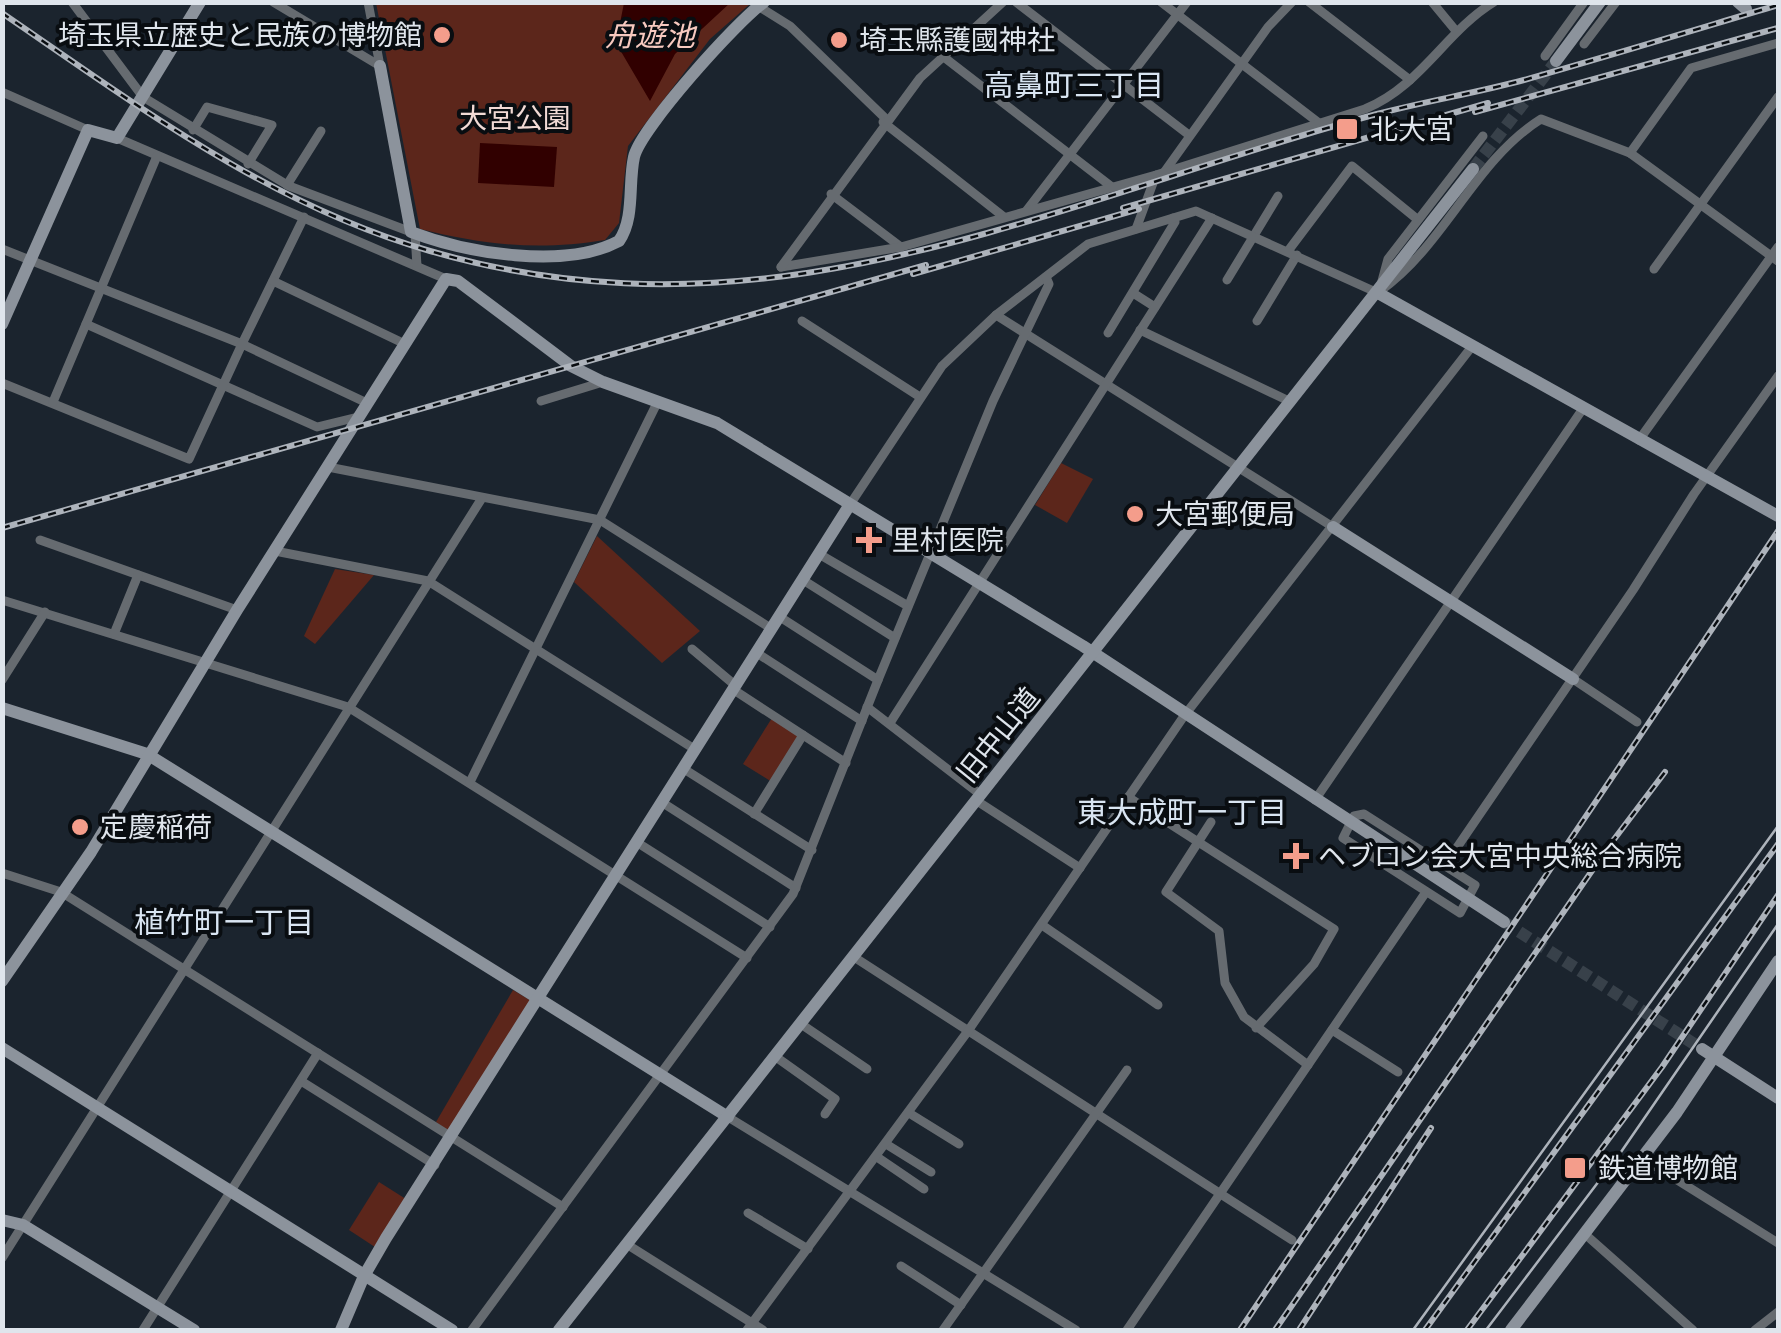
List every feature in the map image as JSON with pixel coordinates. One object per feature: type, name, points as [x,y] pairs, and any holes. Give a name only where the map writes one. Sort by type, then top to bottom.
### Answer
[{"type":"street","points":[[72,2],[143,97],[248,164],[287,186],[413,233],[508,256],[588,250],[620,242],[627,222],[638,146],[728,32],[761,4],[790,26],[885,120],[1004,217]]},
{"type":"street","points":[[118,138],[200,2]]},
{"type":"street","points":[[273,2],[380,66]]},
{"type":"street","points":[[368,2],[416,266]]},
{"type":"street","points":[[1003,2],[920,78],[885,120],[781,268],[900,247],[1112,188],[1379,104],[1437,58],[1456,31],[1494,2]]},
{"type":"street","points":[[1016,2],[1190,135]]},
{"type":"street","points":[[1161,2],[1319,123]]},
{"type":"street","points":[[1026,210],[1187,2]]},
{"type":"street","points":[[1136,229],[1160,173],[1292,2]]},
{"type":"street","points":[[1309,2],[1410,80]]},
{"type":"street","points":[[1432,2],[1456,31]]},
{"type":"street","points":[[1550,58],[1600,2]]},
{"type":"street","points":[[1566,26],[1585,43],[1616,2]]},
{"type":"street","points":[[1550,58],[1580,4]]},
{"type":"street","points":[[1630,153],[1691,68],[1778,43]]},
{"type":"street","points":[[944,58],[1112,188]]},
{"type":"street","points":[[2,109],[6,94],[458,281],[554,355],[603,382],[717,423],[1095,655],[1504,922]]},
{"type":"street","points":[[1654,269],[1778,97]]},
{"type":"street","points":[[193,130],[207,107],[272,125],[248,164]]},
{"type":"street","points":[[1516,135],[1542,119],[1630,153],[1776,254],[1639,440]]},
{"type":"street","points":[[1378,293],[1408,272],[1523,125]]},
{"type":"street","points":[[2,324],[88,130]]},
{"type":"street","points":[[287,186],[322,131]]},
{"type":"street","points":[[1378,293],[1388,259],[1481,139],[1500,153]]},
{"type":"street","points":[[52,402],[157,156]]},
{"type":"street","points":[[1257,321],[1293,253],[1352,166],[1417,219]]},
{"type":"street","name":"旧中山道","points":[[566,1328],[1474,169]]},
{"type":"street","points":[[831,194],[900,247]]},
{"type":"street","points":[[1228,280],[1278,196]]},
{"type":"street","points":[[342,1330],[364,1276],[920,398],[942,366],[996,315],[1088,244],[1196,210],[1378,293],[1704,479],[1778,516]]},
{"type":"street","points":[[2,383],[188,458],[304,217]]},
{"type":"street","points":[[1108,332],[1175,222],[1173,218]]},
{"type":"street","points":[[890,723],[1212,218]]},
{"type":"street","points":[[2,249],[242,344],[367,402]]},
{"type":"street","points":[[472,1330],[796,888],[908,606],[1049,284],[1046,277]]},
{"type":"street","points":[[2,982],[91,852],[147,754],[446,279]]},
{"type":"street","points":[[273,281],[406,344]]},
{"type":"street","points":[[1133,293],[1155,307]]},
{"type":"street","points":[[996,315],[1451,600],[1636,722]]},
{"type":"street","points":[[802,321],[920,398]]},
{"type":"street","points":[[86,324],[317,427],[358,417]]},
{"type":"street","points":[[1140,330],[1291,402]]},
{"type":"street","points":[[749,1327],[909,1113],[1184,716],[1470,348]]},
{"type":"street","points":[[1445,865],[1704,479],[1778,376]]},
{"type":"street","points":[[540,401],[603,382]]},
{"type":"street","points":[[470,782],[658,401]]},
{"type":"street","points":[[1314,800],[1582,410]]},
{"type":"street","points":[[328,467],[600,520],[878,680]]},
{"type":"street","points":[[2,1258],[482,498]]},
{"type":"street","points":[[40,540],[237,610]]},
{"type":"street","points":[[275,551],[428,581],[696,750]]},
{"type":"street","points":[[819,554],[908,606]]},
{"type":"street","points":[[114,634],[138,574]]},
{"type":"street","points":[[803,580],[895,638]]},
{"type":"street","points":[[2,600],[348,706],[748,958]]},
{"type":"street","points":[[2,680],[45,612]]},
{"type":"street","points":[[692,649],[735,688],[846,763]]},
{"type":"street","points":[[757,653],[862,721]]},
{"type":"street","points":[[867,707],[979,798],[1080,868]]},
{"type":"street","points":[[2,708],[147,754],[538,1000],[1076,1330]]},
{"type":"street","points":[[754,814],[803,735]]},
{"type":"street","points":[[684,769],[812,850]]},
{"type":"street","points":[[1128,797],[1334,929],[1314,964],[1256,1028]]},
{"type":"street","points":[[663,803],[796,888]]},
{"type":"street","points":[[1364,814],[1473,883],[1475,890],[1462,911],[1343,838],[1349,823],[1364,814]]},
{"type":"street","points":[[1211,822],[1166,892],[1219,931],[1226,983],[1244,1017],[1308,1065]]},
{"type":"street","points":[[638,843],[770,927]]},
{"type":"street","points":[[2,872],[61,892],[563,1207]]},
{"type":"street","points":[[1127,1330],[1426,892]]},
{"type":"street","points":[[1042,925],[1158,1006]]},
{"type":"street","points":[[854,958],[1292,1240]]},
{"type":"street","points":[[1511,1330],[1716,1058],[1778,961]]},
{"type":"street","points":[[802,1024],[867,1069]]},
{"type":"street","points":[[1332,1030],[1398,1072]]},
{"type":"street","points":[[2,1048],[452,1330]]},
{"type":"street","points":[[1702,1049],[1778,1098]]},
{"type":"street","points":[[143,1330],[318,1053]]},
{"type":"street","points":[[776,1057],[835,1099],[825,1114]]},
{"type":"street","points":[[943,1330],[1127,1070]]},
{"type":"street","points":[[300,1080],[434,1164]]},
{"type":"street","points":[[909,1113],[960,1144]]},
{"type":"street","points":[[886,1144],[930,1172]]},
{"type":"street","points":[[877,1157],[924,1189]]},
{"type":"street","points":[[1642,1158],[1778,1243]]},
{"type":"street","points":[[748,1213],[808,1249]]},
{"type":"street","points":[[2,1220],[23,1225],[194,1330]]},
{"type":"street","points":[[1586,1235],[1693,1330]]},
{"type":"street","points":[[628,1245],[749,1327],[763,1330]]},
{"type":"street","points":[[901,1266],[961,1304]]},
{"type":"street","points":[[1755,1330],[1778,1312]]},
{"type":"green space","name":"大宮公園","points":[[376,3],[751,3],[710,39],[628,146],[619,223],[605,240],[534,246],[420,229]]},
{"type":"green space","points":[[1061,463],[1093,479],[1067,523],[1035,505]]},
{"type":"green space","points":[[597,536],[700,631],[662,663],[574,582]]},
{"type":"green space","points":[[335,569],[374,575],[315,644],[304,636]]},
{"type":"green space","points":[[772,718],[800,737],[772,782],[743,764]]},
{"type":"green space","points":[[513,990],[533,1002],[451,1133],[436,1122]]},
{"type":"green space","points":[[379,1182],[409,1201],[378,1249],[349,1230]]},
{"type":"water","name":"舟遊池","points":[[624,2],[730,3],[675,54],[650,101],[616,43]]},
{"type":"water","points":[[480,143],[557,147],[554,187],[478,183]]},
{"type":"tunnel","points":[[1473,169],[1556,61]]},
{"type":"tunnel","points":[[1504,922],[1702,1049]]},
{"type":"tram line","points":[[1413,1330],[1778,826]]},
{"type":"tram line","points":[[1486,1330],[1621,1152],[1778,924]]},
{"type":"railway","points":[[2,13],[207,150],[260,180],[371,231],[430,251],[556,277],[678,284],[796,275],[911,253],[1026,222],[1377,114],[1524,80],[1778,5]]},
{"type":"railway","points":[[1475,112],[1778,28]]},
{"type":"railway","points":[[1123,208],[1488,103]]},
{"type":"railway","points":[[913,274],[1139,209]]},
{"type":"railway","points":[[2,528],[926,265]]},
{"type":"railway","points":[[1240,1330],[1778,531]]},
{"type":"railway","points":[[1275,1330],[1609,846],[1665,772]]},
{"type":"railway","points":[[1425,1330],[1778,844]]},
{"type":"railway","points":[[1467,1330],[1662,1067],[1778,895]]},
{"type":"railway","points":[[1299,1330],[1431,1128]]},
{"type":"place","name":"埼玉県立歴史と民族の博物館","points":[[442,35]]},
{"type":"place","name":"埼玉縣護國神社","points":[[839,40]]},
{"type":"place","name":"北大宮","points":[[1347,129]]},
{"type":"place","name":"大宮郵便局","points":[[1135,514]]},
{"type":"place","name":"里村医院","points":[[869,540]]},
{"type":"place","name":"定慶稲荷","points":[[80,827]]},
{"type":"place","name":"ヘブロン会大宮中央総合病院","points":[[1296,856]]},
{"type":"place","name":"鉄道博物館","points":[[1575,1168]]},
{"type":"district","name":"高鼻町三丁目","points":[[1074,86]]},
{"type":"district","name":"東大成町一丁目","points":[[1182,813]]},
{"type":"district","name":"植竹町一丁目","points":[[224,923]]}]
